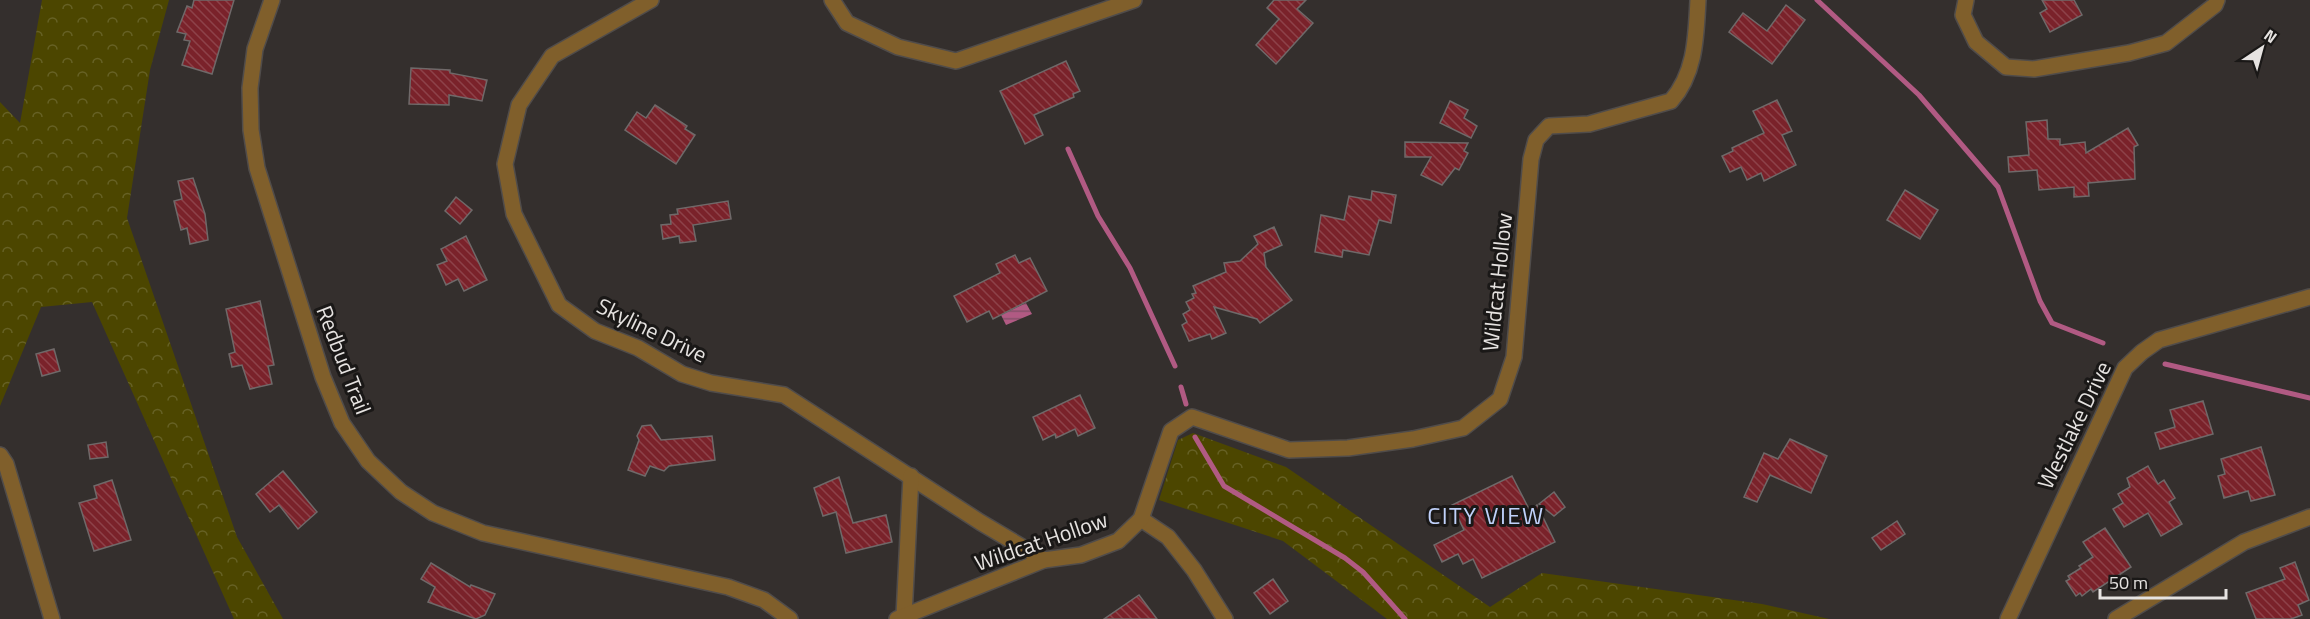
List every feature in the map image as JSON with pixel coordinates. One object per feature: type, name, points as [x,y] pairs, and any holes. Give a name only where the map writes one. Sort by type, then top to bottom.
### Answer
[{"type":"street","name":"Redbud Trail","points":[[272,0],[255,49],[250,88],[251,130],[257,168],[323,377],[342,423],[368,461],[401,492],[433,513],[483,533],[728,587],[764,600],[790,619]]},
{"type":"street","name":"Skyline Drive","points":[[651,0],[552,56],[519,105],[505,164],[514,214],[559,305],[595,331],[638,348],[682,374],[711,383],[784,395],[980,522],[1044,560]]},
{"type":"street","points":[[832,0],[847,23],[898,47],[956,61],[1134,0]]},
{"type":"street","name":"Wildcat Hollow","points":[[900,617],[1044,560],[1081,555],[1118,541],[1141,519],[1171,431],[1192,417],[1289,450],[1348,448],[1413,439],[1463,428],[1500,399],[1514,357],[1531,159],[1536,140],[1549,126],[1589,124],[1671,101],[1680,91],[1690,66],[1695,47],[1698,0]]},
{"type":"street","points":[[1966,0],[1964,15],[1976,42],[2006,67],[2034,69],[2129,53],[2166,43],[2217,0]]},
{"type":"street","name":"Westlake Drive","points":[[2009,619],[2125,368],[2142,351],[2159,340],[2310,297]]},
{"type":"street","points":[[0,455],[6,464],[52,619]]},
{"type":"street","points":[[900,617],[911,476]]},
{"type":"street","points":[[2116,619],[2244,542],[2310,517]]},
{"type":"street","points":[[1141,519],[1168,537],[1194,570],[1225,619]]},
{"type":"green space","points":[[42,0],[169,0],[150,70],[127,218],[237,537],[283,619],[234,619],[92,302],[41,307],[0,406],[0,102],[20,123]]},
{"type":"green space","points":[[1193,433],[1286,467],[1490,607],[1542,573],[1762,604],[1829,619],[1387,619],[1283,541],[1159,500],[1178,440]]},
{"type":"shaded area","points":[[1026,303],[1032,314],[1006,325],[1001,315]]},
{"type":"building","points":[[194,0],[234,0],[212,74],[182,65],[190,41],[184,40],[186,34],[177,32],[187,6],[192,8]]},
{"type":"building","points":[[1274,0],[1306,0],[1297,9],[1313,23],[1276,64],[1256,45],[1279,19],[1267,8]]},
{"type":"building","points":[[2042,0],[2074,0],[2082,15],[2050,32],[2040,13],[2047,9]]},
{"type":"building","points":[[1786,5],[1805,20],[1772,64],[1729,32],[1743,13],[1767,31]]},
{"type":"building","points":[[1066,61],[1080,91],[1073,94],[1074,97],[1034,115],[1043,135],[1025,144],[1000,91]]},
{"type":"building","points":[[411,68],[450,70],[450,73],[487,80],[482,101],[449,95],[449,105],[409,104]]},
{"type":"building","points":[[1777,100],[1792,131],[1782,135],[1796,165],[1764,181],[1761,173],[1747,180],[1741,167],[1730,172],[1722,156],[1733,151],[1732,148],[1764,133],[1753,111]]},
{"type":"building","points":[[1450,101],[1468,110],[1464,118],[1477,126],[1471,138],[1440,123]]},
{"type":"building","points":[[655,105],[687,126],[685,129],[695,135],[676,164],[625,130],[637,112],[646,118]]},
{"type":"building","points":[[2047,120],[2048,139],[2060,139],[2060,145],[2085,142],[2086,153],[2128,128],[2138,145],[2134,147],[2135,179],[2088,183],[2089,196],[2074,197],[2074,187],[2039,190],[2037,170],[2009,172],[2008,157],[2029,155],[2026,122]]},
{"type":"building","points":[[1405,142],[1468,143],[1464,151],[1468,153],[1459,170],[1455,168],[1442,185],[1421,175],[1431,157],[1405,157]]},
{"type":"building","points":[[193,178],[205,214],[208,240],[190,244],[187,228],[181,230],[174,201],[182,199],[178,181]]},
{"type":"building","points":[[1905,190],[1938,210],[1920,239],[1887,220]]},
{"type":"building","points":[[1372,191],[1396,195],[1391,223],[1379,220],[1369,255],[1343,250],[1342,257],[1315,252],[1321,215],[1344,220],[1349,196],[1371,200]]},
{"type":"building","points":[[456,197],[472,210],[460,224],[445,211]]},
{"type":"building","points":[[728,201],[731,219],[693,225],[696,241],[680,243],[679,236],[663,239],[661,225],[671,224],[670,215],[678,214],[677,209]]},
{"type":"building","points":[[1274,227],[1282,245],[1264,253],[1266,267],[1292,300],[1260,323],[1257,319],[1214,307],[1226,333],[1212,339],[1210,334],[1189,341],[1182,325],[1187,322],[1183,314],[1190,310],[1186,302],[1194,298],[1192,294],[1196,293],[1193,286],[1226,272],[1224,263],[1240,261],[1258,244],[1254,236]]},
{"type":"building","points":[[466,236],[487,280],[464,291],[458,279],[446,285],[437,265],[447,261],[441,249]]},
{"type":"building","points":[[1015,255],[1019,263],[1030,258],[1047,291],[993,319],[989,311],[967,322],[954,296],[1000,273],[996,264]]},
{"type":"building","points":[[260,301],[274,365],[268,366],[272,384],[250,389],[242,365],[232,367],[229,354],[235,352],[226,309]]},
{"type":"building","points":[[54,349],[60,371],[42,376],[36,354]]},
{"type":"building","points":[[1080,395],[1095,428],[1078,436],[1075,429],[1056,438],[1055,434],[1043,440],[1033,417]]},
{"type":"building","points":[[2203,401],[2213,434],[2160,449],[2155,433],[2175,427],[2170,410]]},
{"type":"building","points":[[651,425],[661,440],[712,436],[715,460],[669,466],[664,471],[650,466],[645,476],[628,470],[642,426]]},
{"type":"building","points":[[1790,439],[1827,456],[1811,493],[1770,475],[1757,502],[1744,497],[1764,453],[1778,459]]},
{"type":"building","points":[[106,442],[108,457],[90,459],[88,445]]},
{"type":"building","points":[[2261,447],[2275,495],[2251,501],[2248,491],[2224,498],[2218,476],[2225,474],[2221,459]]},
{"type":"building","points":[[2148,466],[2158,484],[2164,480],[2175,498],[2169,502],[2182,524],[2161,536],[2148,513],[2124,527],[2113,509],[2123,503],[2118,494],[2130,487],[2127,478]]},
{"type":"building","points":[[283,471],[317,512],[298,529],[279,505],[270,512],[256,494]]},
{"type":"building","points":[[1512,476],[1530,511],[1537,505],[1555,542],[1482,578],[1473,559],[1463,564],[1458,554],[1442,562],[1434,545],[1464,530],[1452,505]]},
{"type":"building","points":[[839,477],[853,523],[886,515],[892,542],[846,553],[836,512],[823,516],[814,488]]},
{"type":"building","points":[[112,480],[131,540],[94,551],[79,503],[97,498],[94,486]]},
{"type":"building","points":[[1554,492],[1565,507],[1554,516],[1539,504]]},
{"type":"building","points":[[1897,521],[1905,534],[1881,550],[1872,538]]},
{"type":"building","points":[[2105,528],[2131,567],[2093,592],[2091,589],[2082,596],[2080,593],[2076,596],[2066,581],[2070,579],[2068,576],[2093,557],[2083,542]]},
{"type":"building","points":[[2295,562],[2309,600],[2298,605],[2302,615],[2291,619],[2256,619],[2246,593],[2285,579],[2280,568]]},
{"type":"building","points":[[431,563],[470,587],[471,585],[495,594],[485,615],[476,619],[428,602],[435,587],[421,579]]},
{"type":"building","points":[[1273,579],[1288,601],[1270,614],[1254,593]]},
{"type":"building","points":[[1139,595],[1157,619],[1104,619]]},
{"type":"waterway","points":[[1817,0],[1919,95],[1998,187],[2040,301],[2052,323],[2103,343]]},
{"type":"waterway","points":[[1068,149],[1098,216],[1130,268],[1175,366]]},
{"type":"waterway","points":[[2165,364],[2310,398]]},
{"type":"waterway","points":[[1181,387],[1186,404]]},
{"type":"waterway","points":[[1195,437],[1224,486],[1345,558],[1363,572],[1405,619]]},
{"type":"district","name":"CITY VIEW","points":[[1486,515]]}]
